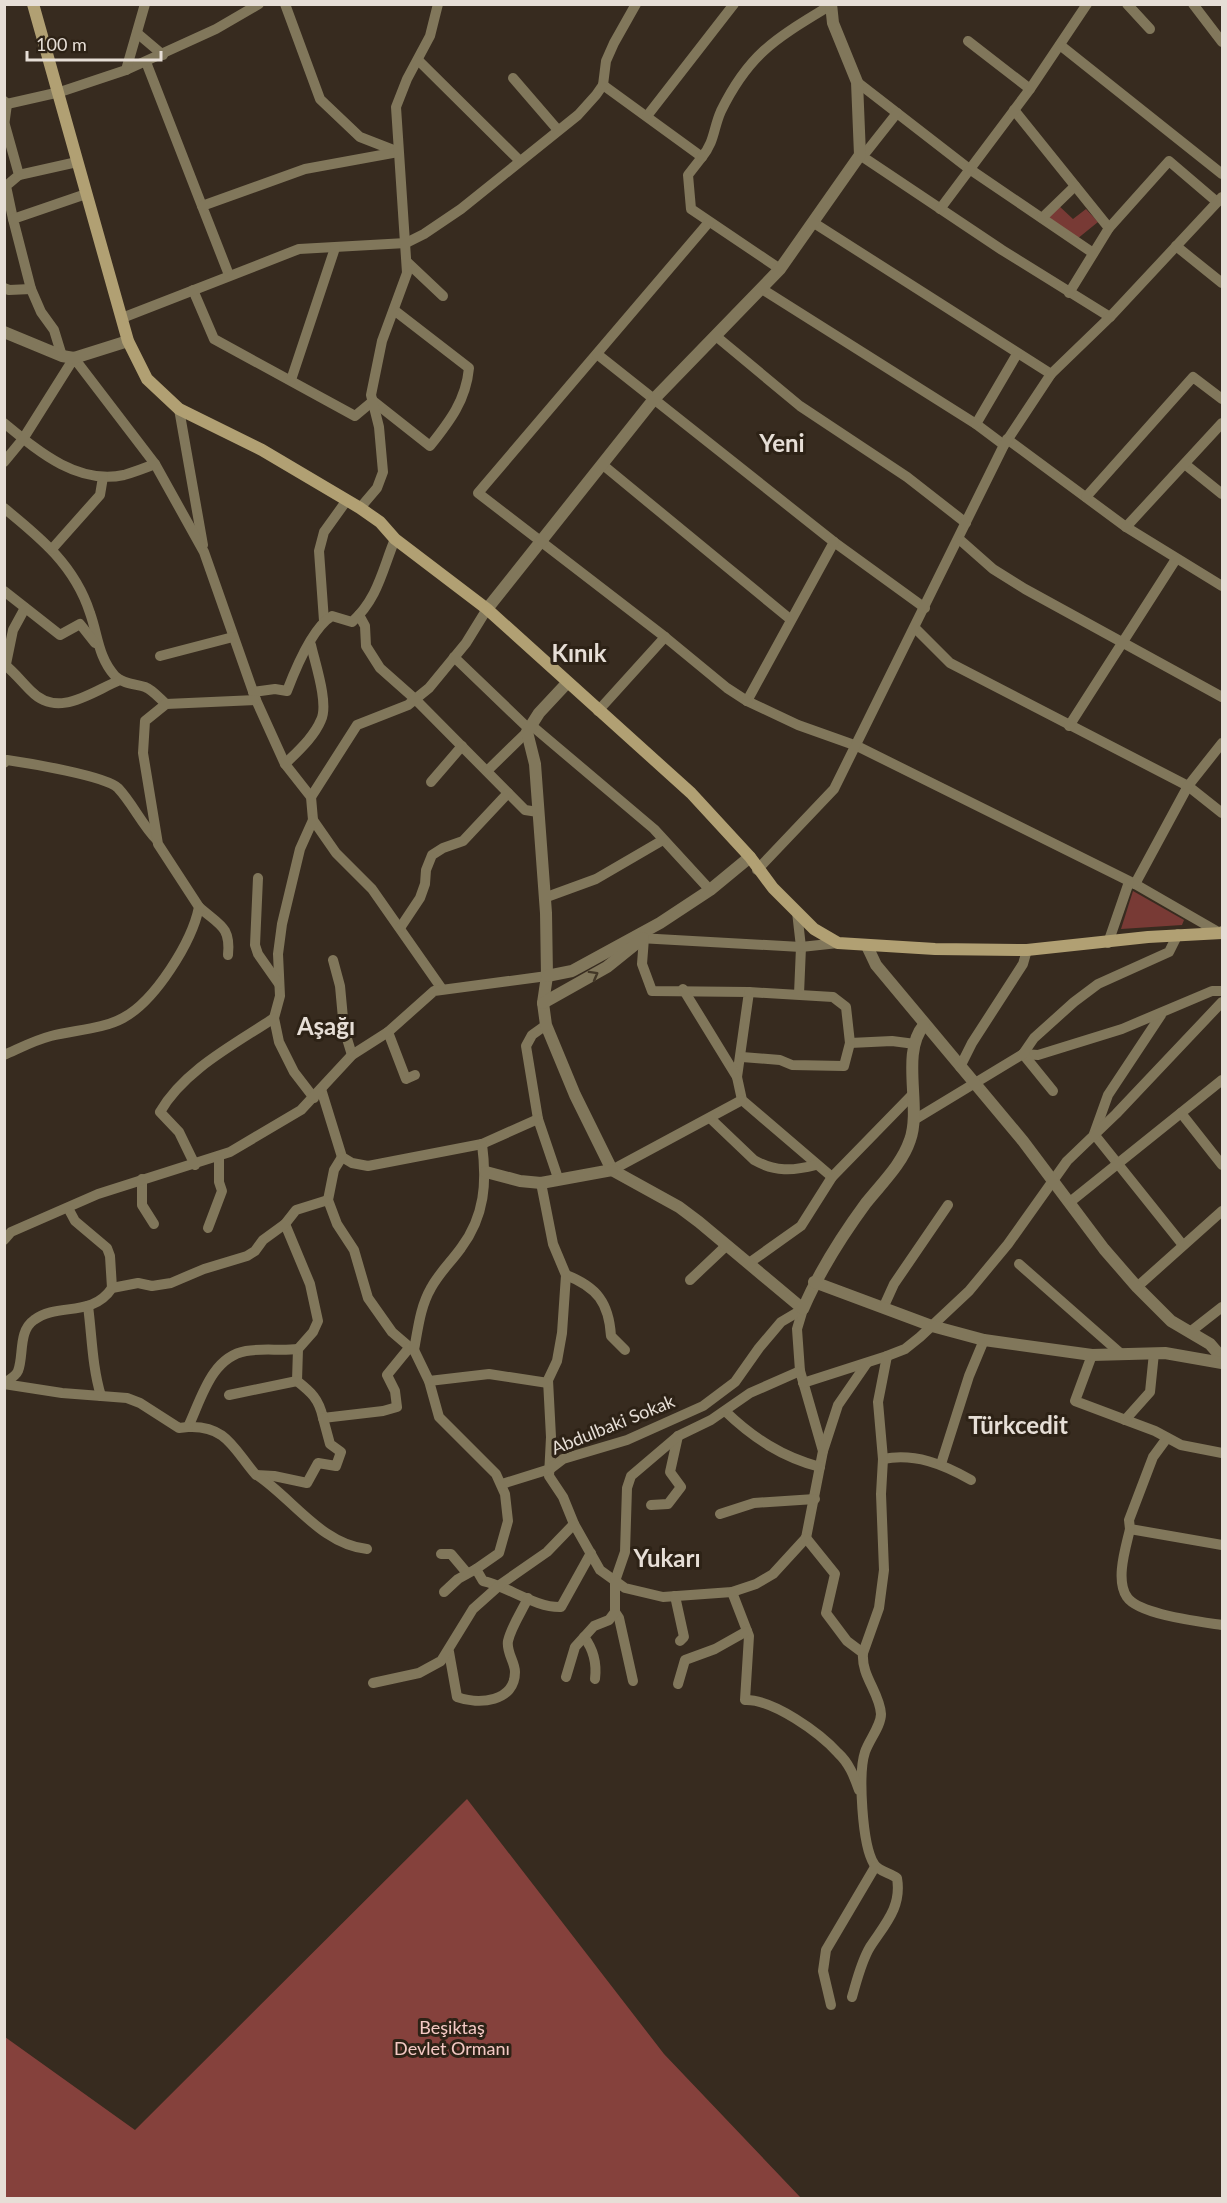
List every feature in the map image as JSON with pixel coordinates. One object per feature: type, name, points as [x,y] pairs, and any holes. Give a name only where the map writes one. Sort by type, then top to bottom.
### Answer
[{"type":"main road","points":[[33,4],[60,92],[77,162],[128,341],[147,379],[179,409],[262,450],[360,508],[380,522],[395,539],[487,609],[691,793],[750,858],[757,870],[814,929],[838,943],[867,946],[1027,950],[1178,934],[1222,932]]},
{"type":"street","points":[[126,70],[145,4]]},
{"type":"street","points":[[19,175],[5,126],[6,102],[60,92],[126,70],[216,29],[259,4]]},
{"type":"street","points":[[285,4],[321,99],[360,137],[398,152]]},
{"type":"street","points":[[360,508],[377,488],[383,472],[379,427],[373,401],[375,369],[407,273],[404,196],[398,152],[396,107],[430,36],[438,4]]},
{"type":"street","points":[[122,318],[299,249],[406,243],[461,209],[557,129],[578,115],[603,85],[606,61],[636,4]]},
{"type":"street","points":[[647,116],[734,4]]},
{"type":"street","points":[[780,269],[691,209],[688,174],[712,145],[720,113],[747,66],[763,49],[831,5],[839,7],[844,4]]},
{"type":"street","points":[[940,209],[968,168],[1030,89],[1087,4]]},
{"type":"street","points":[[1127,4],[1150,29]]},
{"type":"street","points":[[1193,4],[1222,42]]},
{"type":"street","points":[[831,5],[833,23],[857,82],[860,155]]},
{"type":"street","points":[[137,33],[163,55]]},
{"type":"street","points":[[968,41],[1030,89]]},
{"type":"street","points":[[1060,45],[1222,174]]},
{"type":"street","points":[[418,60],[519,160]]},
{"type":"street","points":[[146,62],[229,275]]},
{"type":"street","points":[[513,78],[557,129]]},
{"type":"street","points":[[857,82],[968,168],[1093,253]]},
{"type":"street","points":[[603,85],[702,157]]},
{"type":"street","points":[[1014,110],[1109,228]]},
{"type":"street","points":[[311,797],[357,725],[408,705],[429,688],[540,539],[603,465],[654,399],[717,337],[780,269],[860,155],[867,151],[897,113]]},
{"type":"street","points":[[202,206],[305,169],[398,152]]},
{"type":"street","points":[[860,155],[1069,293],[1110,317]]},
{"type":"street","points":[[757,870],[834,789],[1006,442],[1051,374],[1110,317],[1220,200],[1169,161],[1109,228],[1069,293]]},
{"type":"street","points":[[77,162],[19,175],[6,186],[31,289],[41,312],[54,330],[68,357],[155,464],[204,552]]},
{"type":"street","points":[[1042,218],[1075,186]]},
{"type":"street","points":[[13,219],[86,194]]},
{"type":"street","points":[[709,222],[478,492],[727,688],[747,701],[798,725],[857,746],[1132,883],[1222,932]]},
{"type":"street","points":[[814,223],[1051,374]]},
{"type":"street","points":[[1176,246],[1222,283]]},
{"type":"street","points":[[291,380],[335,248]]},
{"type":"street","points":[[407,262],[443,296]]},
{"type":"street","points":[[4,288],[31,289]]},
{"type":"street","points":[[762,289],[1006,442],[1126,527],[1222,586]]},
{"type":"street","points":[[193,290],[214,339],[355,416],[373,401]]},
{"type":"street","points":[[373,401],[430,446],[456,413],[467,387],[469,368],[394,310]]},
{"type":"street","points":[[4,332],[68,357],[128,341]]},
{"type":"street","points":[[717,337],[800,406],[907,477],[966,523]]},
{"type":"street","points":[[597,354],[834,542],[925,608]]},
{"type":"street","points":[[976,424],[1017,354]]},
{"type":"street","points":[[4,462],[23,439],[68,357]]},
{"type":"street","points":[[1086,497],[1194,377],[1222,399]]},
{"type":"street","points":[[179,409],[204,552],[255,696],[285,764],[311,797],[313,819],[300,849],[282,924],[278,954],[279,1004],[274,1018],[279,1042],[294,1072],[317,1093],[342,1157],[352,1163],[368,1166],[482,1144],[538,1119]]},
{"type":"street","points":[[4,423],[63,467],[103,477],[124,475],[155,464]]},
{"type":"street","points":[[1126,527],[1186,465],[1222,423]]},
{"type":"street","points":[[603,465],[790,619]]},
{"type":"street","points":[[1186,465],[1222,494]]},
{"type":"street","points":[[52,549],[100,495],[103,477]]},
{"type":"street","points":[[324,621],[319,551],[324,532],[347,500]]},
{"type":"street","points":[[4,508],[52,549],[69,568],[81,589],[91,615],[102,657],[120,680],[147,687],[166,704]]},
{"type":"street","points":[[158,840],[148,787],[142,734],[145,721],[166,704],[255,696],[275,689],[287,691],[304,651],[311,645],[324,621],[332,616],[352,622],[368,608],[377,591],[395,539]]},
{"type":"street","points":[[959,539],[993,569],[1025,589],[1222,697]]},
{"type":"street","points":[[747,701],[834,542]]},
{"type":"street","points":[[1069,726],[1176,559]]},
{"type":"street","points":[[4,591],[60,635],[80,624],[93,644],[97,643]]},
{"type":"street","points":[[25,608],[13,630],[5,664],[38,697],[45,702],[57,705],[74,702],[120,680]]},
{"type":"street","points":[[359,615],[365,626],[365,641],[372,657],[389,678],[415,699],[525,810],[538,812]]},
{"type":"street","points":[[915,628],[950,663],[1188,786],[1222,813]]},
{"type":"street","points":[[160,656],[233,637]]},
{"type":"street","points":[[598,711],[665,637]]},
{"type":"street","points":[[285,764],[303,746],[322,718],[321,689],[311,645]]},
{"type":"street","points":[[454,657],[529,729],[596,779],[663,840],[710,890]]},
{"type":"street","points":[[487,771],[529,729],[567,683]]},
{"type":"street","points":[[529,729],[535,764],[548,976],[543,1003],[546,1025],[575,1095],[612,1170],[679,1207],[803,1308]]},
{"type":"street","points":[[1108,943],[1132,883],[1188,786],[1222,743]]},
{"type":"street","points":[[432,782],[462,746]]},
{"type":"street","points":[[4,763],[8,760],[39,764],[76,775],[106,779],[118,789],[147,830],[158,840],[200,907],[224,927],[230,938],[228,955]]},
{"type":"street","points":[[400,928],[420,898],[432,855],[443,848],[463,842],[508,793]]},
{"type":"street","points":[[313,819],[336,853],[372,889],[442,989]]},
{"type":"street","points":[[544,898],[596,879],[663,840]]},
{"type":"street","points":[[4,1240],[11,1232],[98,1194],[219,1156],[301,1110],[352,1055],[388,1032],[434,991],[572,972],[638,938],[710,890],[750,858]]},
{"type":"street","points":[[258,878],[255,945],[258,954],[280,985]]},
{"type":"street","points":[[4,1055],[49,1036],[121,1019],[136,1009],[180,957],[193,932],[200,907]]},
{"type":"street","points":[[797,912],[801,947],[799,994]]},
{"type":"street","points":[[914,1120],[1023,1054],[1034,1038],[1098,984],[1169,952],[1178,934]]},
{"type":"street","points":[[638,938],[642,964],[652,991],[683,989],[799,994],[833,997],[846,1007],[850,1043],[844,1066],[792,1065],[780,1060],[742,1056]]},
{"type":"street","points":[[543,1003],[607,967],[638,938],[801,947],[838,943]]},
{"type":"street","points":[[867,946],[876,965],[1053,1178],[1137,1287],[1171,1321],[1209,1344],[1222,1358]]},
{"type":"street","points":[[960,1067],[972,1043],[1023,964],[1027,950]]},
{"type":"street","points":[[333,960],[340,986],[344,1029],[352,1055]]},
{"type":"street","points":[[683,989],[737,1077],[742,1100],[832,1177]]},
{"type":"street","points":[[1023,1054],[1038,1055],[1161,1015],[1212,991],[1222,991]]},
{"type":"street","points":[[737,1077],[742,1056],[749,992]]},
{"type":"street","points":[[803,1383],[905,1349],[932,1326],[969,1291],[1008,1245],[1053,1178],[1222,1002]]},
{"type":"street","points":[[1094,1134],[1108,1095],[1161,1015]]},
{"type":"street","points":[[195,1165],[179,1132],[160,1112],[167,1100],[191,1076],[227,1048],[274,1018]]},
{"type":"street","points":[[546,1025],[532,1035],[526,1046],[538,1119],[558,1178]]},
{"type":"street","points":[[823,1451],[800,1371],[797,1329],[814,1282],[837,1244],[907,1151],[914,1120],[912,1095],[915,1044],[918,1032],[924,1025]]},
{"type":"street","points":[[388,1032],[406,1079],[414,1075]]},
{"type":"street","points":[[850,1043],[892,1041],[915,1044]]},
{"type":"street","points":[[1023,1054],[1053,1091]]},
{"type":"street","points":[[1070,1202],[1222,1080]]},
{"type":"street","points":[[749,1263],[801,1226],[832,1177],[912,1095]]},
{"type":"street","points":[[486,1172],[520,1181],[541,1183],[558,1178],[612,1170],[711,1119],[742,1100]]},
{"type":"street","points":[[1181,1113],[1222,1165]]},
{"type":"street","points":[[711,1119],[762,1165],[785,1170],[816,1165]]},
{"type":"street","points":[[1094,1134],[1182,1244]]},
{"type":"street","points":[[323,1418],[383,1412],[397,1407],[395,1391],[387,1375],[411,1349],[430,1289],[462,1248],[483,1205],[486,1172],[482,1144]]},
{"type":"street","points":[[208,1228],[222,1191],[219,1182],[219,1156]]},
{"type":"street","points":[[342,1157],[334,1170],[328,1200],[337,1224],[354,1250],[368,1298],[392,1332],[411,1349],[429,1382],[439,1417],[481,1457],[502,1484],[507,1504],[508,1521],[497,1556],[444,1592]]},
{"type":"street","points":[[142,1179],[142,1205],[154,1224]]},
{"type":"street","points":[[541,1183],[553,1244],[566,1275],[562,1333],[557,1361],[548,1383],[551,1437],[549,1476],[563,1497],[574,1524],[600,1570],[615,1581],[635,1590],[663,1597],[732,1592],[756,1584],[773,1574],[806,1538],[823,1451],[838,1405],[867,1363]]},
{"type":"street","points":[[112,1288],[138,1283],[152,1286],[171,1283],[204,1269],[247,1256],[255,1251],[263,1240],[285,1224],[296,1210],[311,1203],[328,1200]]},
{"type":"street","points":[[884,1306],[894,1284],[948,1205]]},
{"type":"street","points":[[4,1384],[19,1370],[22,1342],[31,1321],[41,1315],[88,1306],[106,1297],[112,1288],[110,1256],[107,1248],[75,1221],[68,1208]]},
{"type":"street","points":[[1137,1287],[1222,1210]]},
{"type":"street","points":[[285,1224],[310,1284],[318,1321],[313,1332],[298,1349],[297,1381]]},
{"type":"street","points":[[690,1280],[727,1245]]},
{"type":"street","points":[[1019,1264],[1119,1352]]},
{"type":"street","points":[[566,1275],[595,1291],[612,1323],[611,1336],[625,1350]]},
{"type":"street","points":[[814,1282],[884,1306],[932,1326],[984,1340],[1092,1355],[1119,1352],[1154,1353],[1222,1363]]},
{"type":"street","points":[[88,1306],[93,1339],[94,1371],[101,1396]]},
{"type":"street","points":[[1190,1332],[1222,1307]]},
{"type":"street","name":"Abdulbaki Sokak","points":[[502,1484],[550,1469],[563,1459],[627,1440],[703,1406],[735,1382],[759,1347],[781,1322],[803,1308]]},
{"type":"street","points":[[941,1464],[969,1376],[984,1340]]},
{"type":"street","points":[[188,1428],[213,1373],[224,1362],[245,1351],[298,1349]]},
{"type":"street","points":[[1125,1420],[1150,1392],[1154,1353]]},
{"type":"street","points":[[1092,1355],[1075,1401],[1181,1445],[1222,1454]]},
{"type":"street","points":[[860,1791],[864,1754],[881,1713],[877,1699],[868,1684],[862,1661],[879,1608],[884,1569],[881,1494],[883,1459],[878,1402],[887,1356]]},
{"type":"street","points":[[633,1681],[619,1618],[615,1612],[615,1581],[626,1552],[627,1488],[631,1476],[678,1436],[711,1420],[750,1393],[800,1371]]},
{"type":"street","points":[[429,1382],[489,1374],[548,1383]]},
{"type":"street","points":[[229,1395],[297,1381],[310,1390],[320,1403],[330,1444],[341,1452],[336,1466],[318,1463],[307,1484],[284,1478],[256,1475]]},
{"type":"street","points":[[4,1384],[41,1391],[134,1401],[179,1428],[201,1427],[223,1434],[256,1475],[270,1484],[294,1508],[352,1548],[367,1549]]},
{"type":"street","points":[[703,1406],[711,1420]]},
{"type":"street","points":[[725,1411],[749,1433],[777,1451],[820,1467]]},
{"type":"street","points":[[651,1505],[668,1504],[681,1487],[669,1472],[678,1436]]},
{"type":"street","points":[[1167,1438],[1153,1457],[1129,1520],[1130,1529],[1123,1578],[1125,1595],[1134,1604],[1188,1622],[1222,1625]]},
{"type":"street","points":[[883,1459],[901,1456],[941,1464],[971,1480]]},
{"type":"street","points":[[720,1514],[754,1503],[815,1499]]},
{"type":"street","points":[[373,1683],[419,1673],[441,1661],[449,1652],[473,1609],[501,1584],[547,1552],[574,1524]]},
{"type":"street","points":[[1130,1529],[1222,1545]]},
{"type":"street","points":[[806,1538],[835,1574],[826,1613],[847,1641],[863,1653]]},
{"type":"street","points":[[441,1554],[450,1554],[483,1581],[501,1584],[528,1599],[561,1607],[591,1553]]},
{"type":"street","points":[[732,1592],[747,1631],[745,1700],[753,1700],[782,1713],[817,1734],[847,1764],[860,1791],[864,1807],[866,1845],[875,1866],[897,1878],[897,1901],[891,1917],[869,1949],[852,1997]]},
{"type":"street","points":[[675,1596],[684,1637],[680,1641]]},
{"type":"street","points":[[449,1652],[458,1697],[481,1700],[502,1697],[511,1689],[515,1674],[507,1643],[528,1599]]},
{"type":"street","points":[[566,1677],[573,1651],[594,1626],[609,1620],[615,1612]]},
{"type":"street","points":[[678,1684],[685,1660],[715,1648],[747,1631]]},
{"type":"street","points":[[584,1637],[591,1647],[596,1663],[595,1679]]},
{"type":"street","points":[[831,2005],[823,1971],[826,1950],[875,1866]]},
{"type":"shaded area","points":[[1058,205],[1073,219],[1086,209],[1098,222],[1077,239],[1047,216]]},
{"type":"shaded area","points":[[1133,891],[1184,920],[1182,925],[1121,929]]},
{"type":"green space","name":"Beşiktaş Devlet Ormanı","points":[[467,1799],[664,2054],[801,2198],[5,2198],[5,2037],[135,2130]]},
{"type":"district","name":"Yeni","points":[[782,444]]},
{"type":"district","name":"Kınık","points":[[579,654]]},
{"type":"district","name":"Aşağı","points":[[326,1027]]},
{"type":"district","name":"Türkcedit","points":[[1018,1426]]},
{"type":"district","name":"Yukarı","points":[[667,1559]]}]
